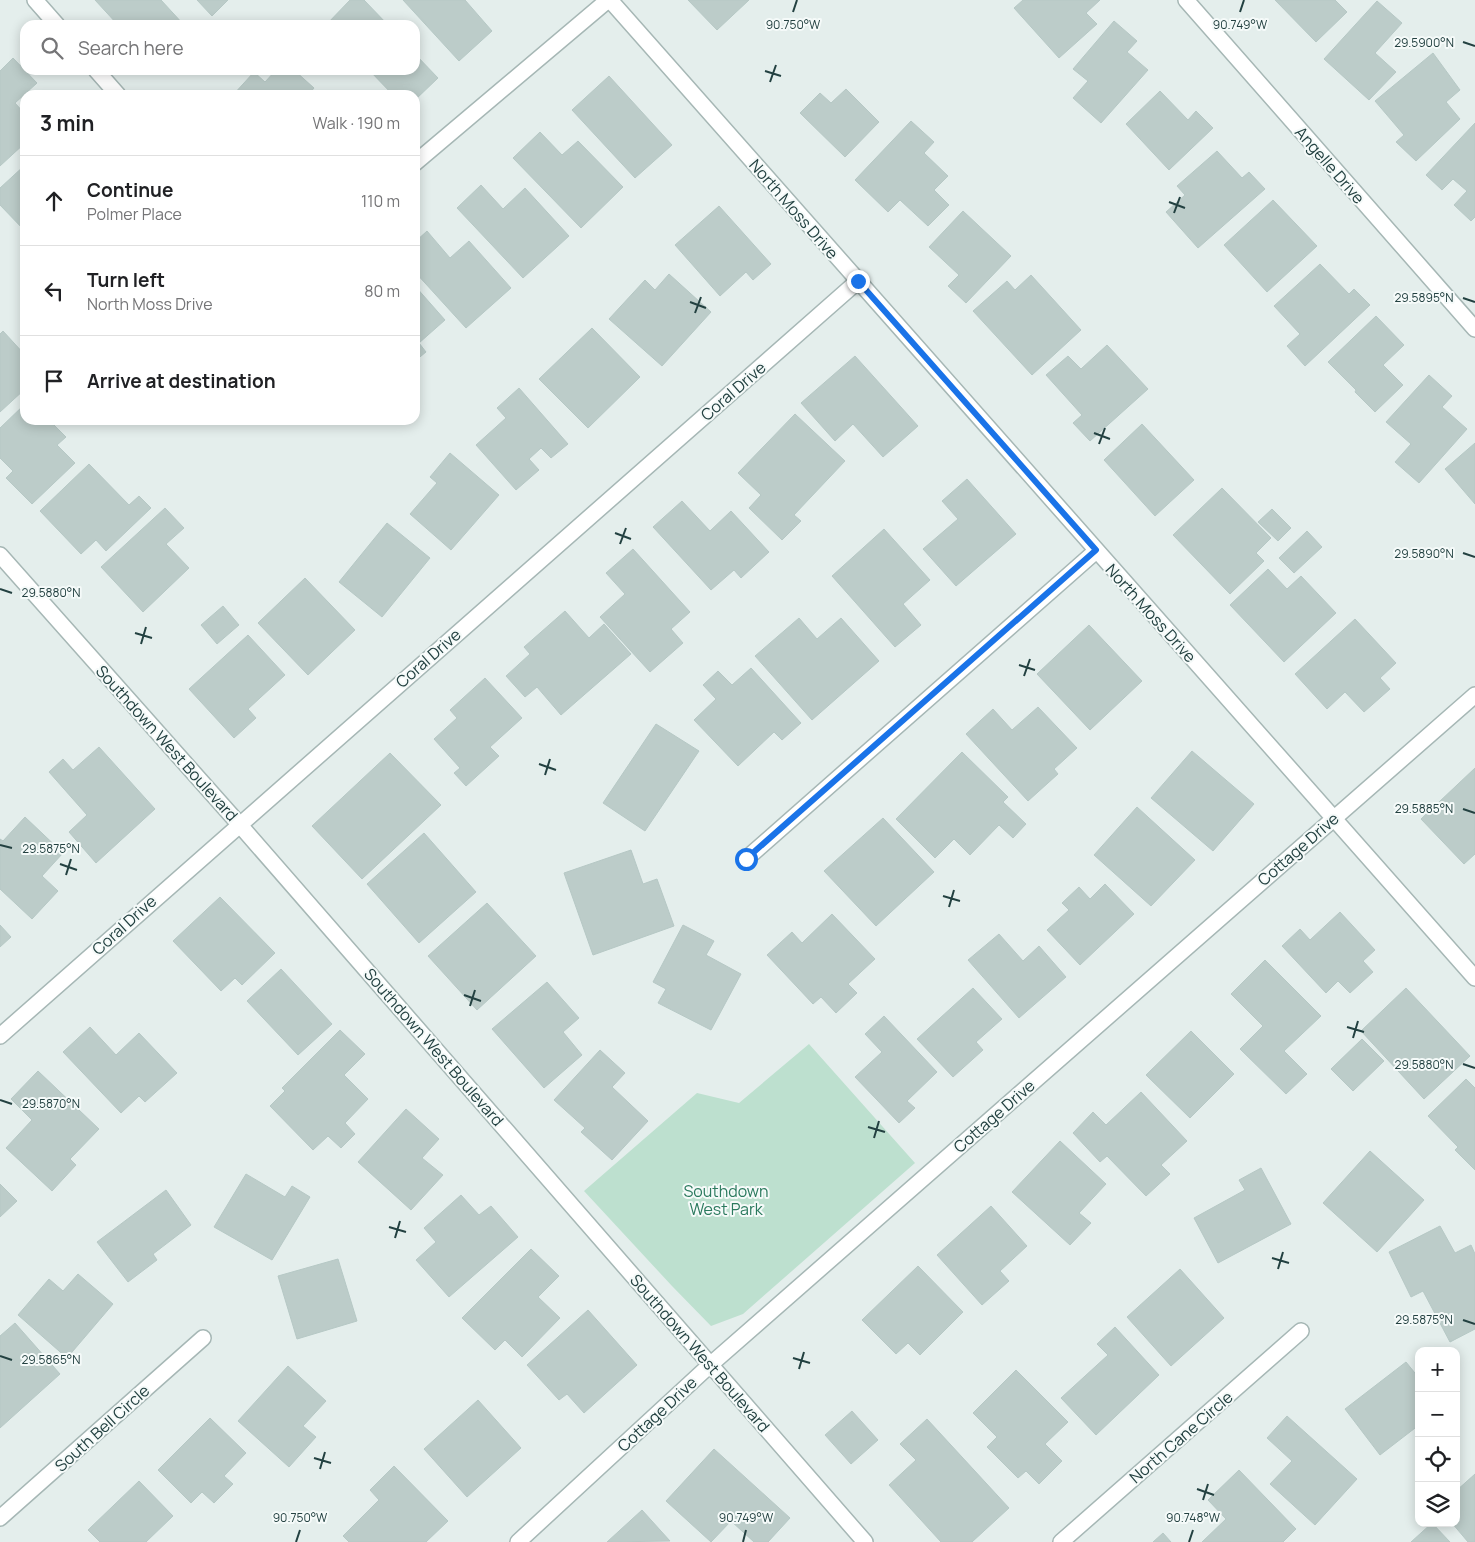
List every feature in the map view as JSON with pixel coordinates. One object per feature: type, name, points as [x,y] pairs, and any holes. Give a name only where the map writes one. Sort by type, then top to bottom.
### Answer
[{"type":"street","points":[[35,0],[53,20]]},
{"type":"street","points":[[420,158],[609,0]]},
{"type":"street","name":"North Moss Drive","points":[[609,0],[1475,978]]},
{"type":"street","name":"Angelle Drive","points":[[1186,0],[1475,329]]},
{"type":"street","points":[[100,75],[114,90]]},
{"type":"street","name":"Coral Drive","points":[[0,1036],[858,281]]},
{"type":"street","points":[[746,859],[1096,550]]},
{"type":"street","name":"Southdown West Boulevard","points":[[0,555],[239,824],[865,1542]]},
{"type":"street","name":"Cottage Drive","points":[[518,1542],[710,1365],[1475,695]]},
{"type":"street","name":"North Cane Circle","points":[[1061,1542],[1302,1331]]},
{"type":"street","name":"South Bell Circle","points":[[0,1518],[203,1338]]},
{"type":"green space","name":"Southdown West Park","points":[[809,1044],[915,1163],[743,1314],[711,1326],[584,1191],[697,1093],[739,1103]]},
{"type":"building","points":[[95,0],[161,0],[179,20],[113,20]]},
{"type":"building","points":[[197,0],[228,0],[212,16]]},
{"type":"building","points":[[350,0],[364,0],[383,20],[331,20]]},
{"type":"building","points":[[403,0],[465,0],[492,31],[459,61]]},
{"type":"building","points":[[688,0],[749,0],[717,30]]},
{"type":"building","points":[[1023,0],[1100,0],[1086,13],[1097,24],[1059,58],[1014,8]]},
{"type":"building","points":[[1275,0],[1335,0],[1347,12],[1316,42]]},
{"type":"building","points":[[1377,1],[1402,23],[1375,53],[1396,72],[1369,100],[1324,59]]},
{"type":"building","points":[[1114,21],[1137,41],[1127,52],[1148,70],[1101,123],[1073,98],[1088,81],[1073,69]]},
{"type":"building","points":[[1433,53],[1460,90],[1446,102],[1460,119],[1416,161],[1396,142],[1404,135],[1375,101]]},
{"type":"building","points":[[13,58],[20,65],[20,75],[29,75],[37,83],[29,90],[20,90],[20,98],[15,103],[20,108],[20,148],[0,166],[0,71]]},
{"type":"building","points":[[420,59],[438,78],[420,95],[420,90],[388,90],[374,75],[420,75]]},
{"type":"building","points":[[251,75],[257,75],[265,82],[271,75],[300,75],[314,88],[312,90],[238,90]]},
{"type":"building","points":[[609,76],[672,145],[635,178],[572,110]]},
{"type":"building","points":[[846,89],[879,122],[845,157],[800,113],[820,93],[831,103]]},
{"type":"building","points":[[1160,91],[1188,120],[1196,111],[1213,128],[1169,170],[1126,124]]},
{"type":"building","points":[[911,121],[934,142],[924,153],[948,176],[934,190],[949,205],[928,226],[900,200],[888,212],[855,180]]},
{"type":"building","points":[[1475,123],[1475,217],[1471,221],[1454,205],[1467,191],[1453,179],[1442,190],[1426,175]]},
{"type":"building","points":[[540,132],[562,155],[578,141],[623,187],[581,228],[513,158]]},
{"type":"building","points":[[1217,151],[1242,178],[1249,172],[1265,189],[1198,248],[1166,212],[1185,195],[1177,186]]},
{"type":"building","points":[[20,170],[20,226],[0,205],[0,188]]},
{"type":"building","points":[[481,185],[503,209],[525,188],[569,236],[523,278],[457,208]]},
{"type":"building","points":[[1273,200],[1317,246],[1267,292],[1224,245]]},
{"type":"building","points":[[719,206],[771,264],[753,280],[746,272],[720,296],[675,245]]},
{"type":"building","points":[[963,211],[1011,256],[966,303],[948,286],[959,275],[929,247]]},
{"type":"building","points":[[427,231],[450,258],[469,241],[511,288],[466,328],[420,277],[420,237]]},
{"type":"building","points":[[1320,264],[1349,294],[1354,289],[1370,305],[1305,366],[1287,346],[1300,334],[1274,306]]},
{"type":"building","points":[[669,274],[711,312],[662,366],[609,319],[645,280],[655,290]]},
{"type":"building","points":[[1031,275],[1081,330],[1032,375],[973,311],[1007,281],[1015,290]]},
{"type":"building","points":[[420,292],[445,320],[420,342]]},
{"type":"building","points":[[1376,316],[1404,345],[1383,365],[1403,385],[1375,412],[1328,362]]},
{"type":"building","points":[[592,328],[640,377],[588,428],[539,379]]},
{"type":"building","points":[[3,331],[20,350],[20,394],[0,412],[0,334]]},
{"type":"building","points":[[420,344],[426,352],[420,357]]},
{"type":"building","points":[[1107,345],[1148,389],[1090,441],[1073,423],[1082,415],[1046,375],[1068,356],[1081,369]]},
{"type":"building","points":[[855,356],[918,426],[883,457],[853,424],[835,441],[801,403]]},
{"type":"building","points":[[1429,375],[1452,396],[1442,407],[1467,429],[1419,483],[1395,462],[1411,444],[1386,422]]},
{"type":"building","points":[[519,388],[568,444],[551,458],[541,448],[529,459],[539,470],[516,490],[476,445],[506,418],[497,408]]},
{"type":"building","points":[[20,409],[20,425],[54,425],[66,437],[57,445],[75,463],[32,504],[6,478],[13,471],[0,458],[0,428]]},
{"type":"building","points":[[795,414],[845,461],[794,515],[801,521],[782,540],[749,508],[761,495],[738,473]]},
{"type":"building","points":[[1142,424],[1194,480],[1155,516],[1104,460]]},
{"type":"building","points":[[1475,443],[1475,504],[1445,469]]},
{"type":"building","points":[[450,453],[499,495],[451,550],[410,514],[437,483],[430,477]]},
{"type":"building","points":[[89,464],[129,505],[139,496],[151,508],[106,551],[96,540],[81,554],[40,511]]},
{"type":"building","points":[[967,479],[1016,534],[956,586],[923,549],[958,519],[942,501]]},
{"type":"building","points":[[1222,488],[1271,538],[1256,553],[1264,561],[1230,594],[1173,535]]},
{"type":"building","points":[[682,501],[710,531],[731,511],[769,552],[741,578],[734,570],[711,590],[653,527]]},
{"type":"building","points":[[165,508],[184,528],[166,544],[189,568],[143,612],[101,567]]},
{"type":"building","points":[[1272,509],[1291,528],[1278,541],[1258,522]]},
{"type":"building","points":[[387,523],[430,558],[382,617],[339,582]]},
{"type":"building","points":[[884,529],[930,580],[903,604],[921,625],[895,647],[832,576]]},
{"type":"building","points":[[1307,531],[1322,547],[1294,573],[1279,558]]},
{"type":"building","points":[[633,549],[690,612],[671,629],[683,643],[650,672],[600,617],[625,594],[606,573]]},
{"type":"building","points":[[1268,569],[1287,589],[1301,576],[1336,613],[1284,662],[1230,605]]},
{"type":"building","points":[[305,578],[355,630],[308,675],[258,623]]},
{"type":"building","points":[[223,606],[239,625],[217,644],[201,625]]},
{"type":"building","points":[[565,611],[589,638],[604,624],[631,654],[561,715],[537,687],[525,697],[506,676],[530,654],[524,647]]},
{"type":"building","points":[[799,618],[817,639],[841,618],[879,661],[812,720],[755,656]]},
{"type":"building","points":[[1355,619],[1396,663],[1380,678],[1390,689],[1364,712],[1345,692],[1327,709],[1295,674]]},
{"type":"building","points":[[1089,625],[1142,681],[1090,730],[1037,674]]},
{"type":"building","points":[[248,635],[285,675],[248,709],[256,718],[234,738],[189,689]]},
{"type":"building","points":[[751,668],[801,723],[782,740],[774,732],[738,766],[694,720],[716,699],[703,685],[718,671],[732,685]]},
{"type":"building","points":[[485,678],[522,718],[490,747],[499,756],[466,786],[454,773],[460,768],[434,739],[457,718],[450,710]]},
{"type":"building","points":[[1038,707],[1077,748],[1054,769],[1058,774],[1028,801],[966,734],[993,709],[1012,730]]},
{"type":"building","points":[[656,724],[699,751],[645,831],[603,803]]},
{"type":"building","points":[[99,747],[155,809],[96,863],[69,832],[87,815],[49,772],[63,759],[73,770]]},
{"type":"building","points":[[1192,751],[1254,804],[1213,851],[1151,798]]},
{"type":"building","points":[[962,752],[1008,797],[1003,802],[1026,824],[1013,838],[999,825],[970,855],[954,839],[935,858],[896,819]]},
{"type":"building","points":[[390,753],[441,805],[362,879],[312,826]]},
{"type":"building","points":[[1475,768],[1475,854],[1464,864],[1421,819]]},
{"type":"building","points":[[1137,807],[1195,860],[1151,906],[1094,855]]},
{"type":"building","points":[[25,817],[63,853],[42,876],[58,891],[32,919],[0,889],[0,839],[3,841]]},
{"type":"building","points":[[883,818],[934,872],[876,926],[824,871]]},
{"type":"building","points":[[424,833],[476,892],[419,943],[367,884]]},
{"type":"building","points":[[631,850],[643,884],[657,879],[674,926],[593,955],[564,873]]},
{"type":"building","points":[[1105,884],[1134,914],[1080,965],[1047,930],[1069,910],[1062,903],[1079,887],[1090,899]]},
{"type":"building","points":[[220,897],[275,953],[242,985],[235,978],[221,991],[173,941]]},
{"type":"building","points":[[487,903],[536,956],[477,1010],[428,956]]},
{"type":"building","points":[[1340,912],[1375,950],[1363,961],[1373,972],[1350,993],[1338,981],[1326,993],[1282,946],[1300,929],[1310,940]]},
{"type":"building","points":[[832,914],[875,959],[848,984],[857,993],[836,1013],[821,997],[813,1004],[767,955],[792,932],[802,943]]},
{"type":"building","points":[[0,925],[11,937],[0,947]]},
{"type":"building","points":[[683,925],[714,941],[706,955],[741,974],[711,1030],[658,1003],[666,989],[653,982]]},
{"type":"building","points":[[999,934],[1023,961],[1039,946],[1066,977],[1019,1018],[968,960]]},
{"type":"building","points":[[1265,960],[1321,1016],[1284,1051],[1307,1074],[1286,1094],[1240,1049],[1263,1026],[1231,994]]},
{"type":"building","points":[[281,969],[332,1024],[298,1055],[247,1001]]},
{"type":"building","points":[[547,982],[579,1018],[563,1032],[582,1055],[544,1088],[492,1029]]},
{"type":"building","points":[[973,988],[1002,1019],[976,1042],[983,1050],[953,1077],[917,1039]]},
{"type":"building","points":[[1406,988],[1470,1056],[1424,1099],[1361,1031]]},
{"type":"building","points":[[884,1016],[937,1072],[907,1101],[915,1108],[899,1123],[855,1077],[882,1052],[865,1034]]},
{"type":"building","points":[[90,1027],[116,1055],[139,1033],[177,1073],[145,1102],[139,1096],[121,1113],[63,1052]]},
{"type":"building","points":[[340,1030],[365,1054],[344,1075],[368,1099],[345,1123],[355,1134],[341,1148],[328,1136],[313,1150],[270,1106],[285,1091],[282,1088]]},
{"type":"building","points":[[1191,1031],[1234,1074],[1190,1118],[1146,1075]]},
{"type":"building","points":[[1362,1039],[1384,1061],[1353,1091],[1331,1069]]},
{"type":"building","points":[[600,1050],[625,1073],[612,1087],[648,1121],[612,1160],[581,1132],[585,1128],[554,1100]]},
{"type":"building","points":[[38,1071],[99,1129],[70,1159],[76,1165],[52,1191],[6,1148],[32,1120],[11,1099]]},
{"type":"building","points":[[1466,1079],[1475,1088],[1475,1170],[1455,1150],[1458,1147],[1428,1116]]},
{"type":"building","points":[[1141,1092],[1187,1141],[1161,1165],[1170,1174],[1146,1196],[1107,1156],[1100,1162],[1073,1133],[1093,1112],[1106,1125]]},
{"type":"building","points":[[406,1109],[439,1139],[422,1158],[443,1175],[411,1210],[358,1162]]},
{"type":"building","points":[[1060,1141],[1106,1184],[1079,1213],[1091,1223],[1070,1245],[1012,1192]]},
{"type":"building","points":[[1370,1151],[1424,1200],[1377,1252],[1323,1203]]},
{"type":"building","points":[[1261,1168],[1291,1224],[1218,1263],[1194,1218],[1245,1190],[1239,1180]]},
{"type":"building","points":[[246,1174],[285,1197],[292,1186],[310,1197],[272,1260],[214,1227]]},
{"type":"building","points":[[0,1184],[17,1201],[0,1217]]},
{"type":"building","points":[[166,1190],[191,1225],[153,1254],[157,1260],[128,1282],[97,1242]]},
{"type":"building","points":[[461,1195],[479,1215],[491,1206],[518,1237],[449,1297],[416,1260],[436,1242],[424,1228]]},
{"type":"building","points":[[991,1206],[1027,1246],[1000,1271],[1009,1281],[982,1305],[937,1255]]},
{"type":"building","points":[[1440,1226],[1455,1253],[1471,1245],[1475,1254],[1475,1329],[1450,1342],[1423,1291],[1411,1297],[1389,1252]]},
{"type":"building","points":[[531,1249],[559,1276],[538,1297],[560,1318],[522,1357],[505,1340],[495,1350],[462,1318]]},
{"type":"building","points":[[338,1259],[357,1321],[297,1339],[278,1276]]},
{"type":"building","points":[[918,1266],[963,1312],[920,1355],[908,1343],[896,1354],[862,1320]]},
{"type":"building","points":[[1180,1269],[1224,1318],[1171,1366],[1127,1317]]},
{"type":"building","points":[[78,1274],[113,1304],[67,1358],[18,1315],[49,1279],[63,1291]]},
{"type":"building","points":[[588,1310],[637,1365],[584,1413],[567,1394],[559,1400],[527,1365]]},
{"type":"building","points":[[15,1323],[60,1374],[0,1428],[0,1336]]},
{"type":"building","points":[[1115,1327],[1159,1375],[1096,1435],[1061,1398],[1108,1355],[1097,1344]]},
{"type":"building","points":[[1406,1362],[1415,1373],[1415,1428],[1380,1455],[1345,1409]]},
{"type":"building","points":[[288,1366],[326,1401],[303,1426],[316,1437],[289,1467],[238,1421]]},
{"type":"building","points":[[1016,1370],[1068,1422],[1045,1444],[1062,1461],[1039,1484],[1026,1471],[1018,1478],[987,1447],[997,1437],[973,1413]]},
{"type":"building","points":[[478,1400],[521,1448],[467,1497],[424,1449]]},
{"type":"building","points":[[852,1411],[878,1440],[851,1464],[825,1435]]},
{"type":"building","points":[[1287,1416],[1357,1479],[1315,1525],[1270,1484],[1292,1461],[1267,1438]]},
{"type":"building","points":[[210,1418],[246,1453],[224,1476],[233,1484],[214,1503],[202,1492],[191,1503],[158,1470]]},
{"type":"building","points":[[927,1419],[1009,1508],[972,1542],[941,1542],[889,1485],[916,1460],[900,1444]]},
{"type":"building","points":[[714,1449],[790,1518],[768,1542],[754,1542],[731,1521],[711,1542],[666,1501]]},
{"type":"building","points":[[394,1466],[448,1521],[426,1542],[349,1542],[343,1536],[379,1500],[370,1490]]},
{"type":"building","points":[[1239,1470],[1296,1529],[1283,1542],[1202,1542],[1226,1519],[1208,1500]]},
{"type":"building","points":[[1475,1474],[1475,1542],[1468,1542],[1455,1527],[1460,1527],[1460,1487]]},
{"type":"building","points":[[139,1481],[173,1516],[146,1542],[100,1542],[88,1530]]},
{"type":"building","points":[[642,1510],[670,1541],[607,1542]]},
{"type":"building","points":[[1428,1527],[1436,1527],[1450,1542],[1411,1542]]},
{"type":"building","points":[[1163,1533],[1171,1542],[1153,1542]]},
{"type":"route","points":[[746,859],[1096,550],[858,281]]}]
